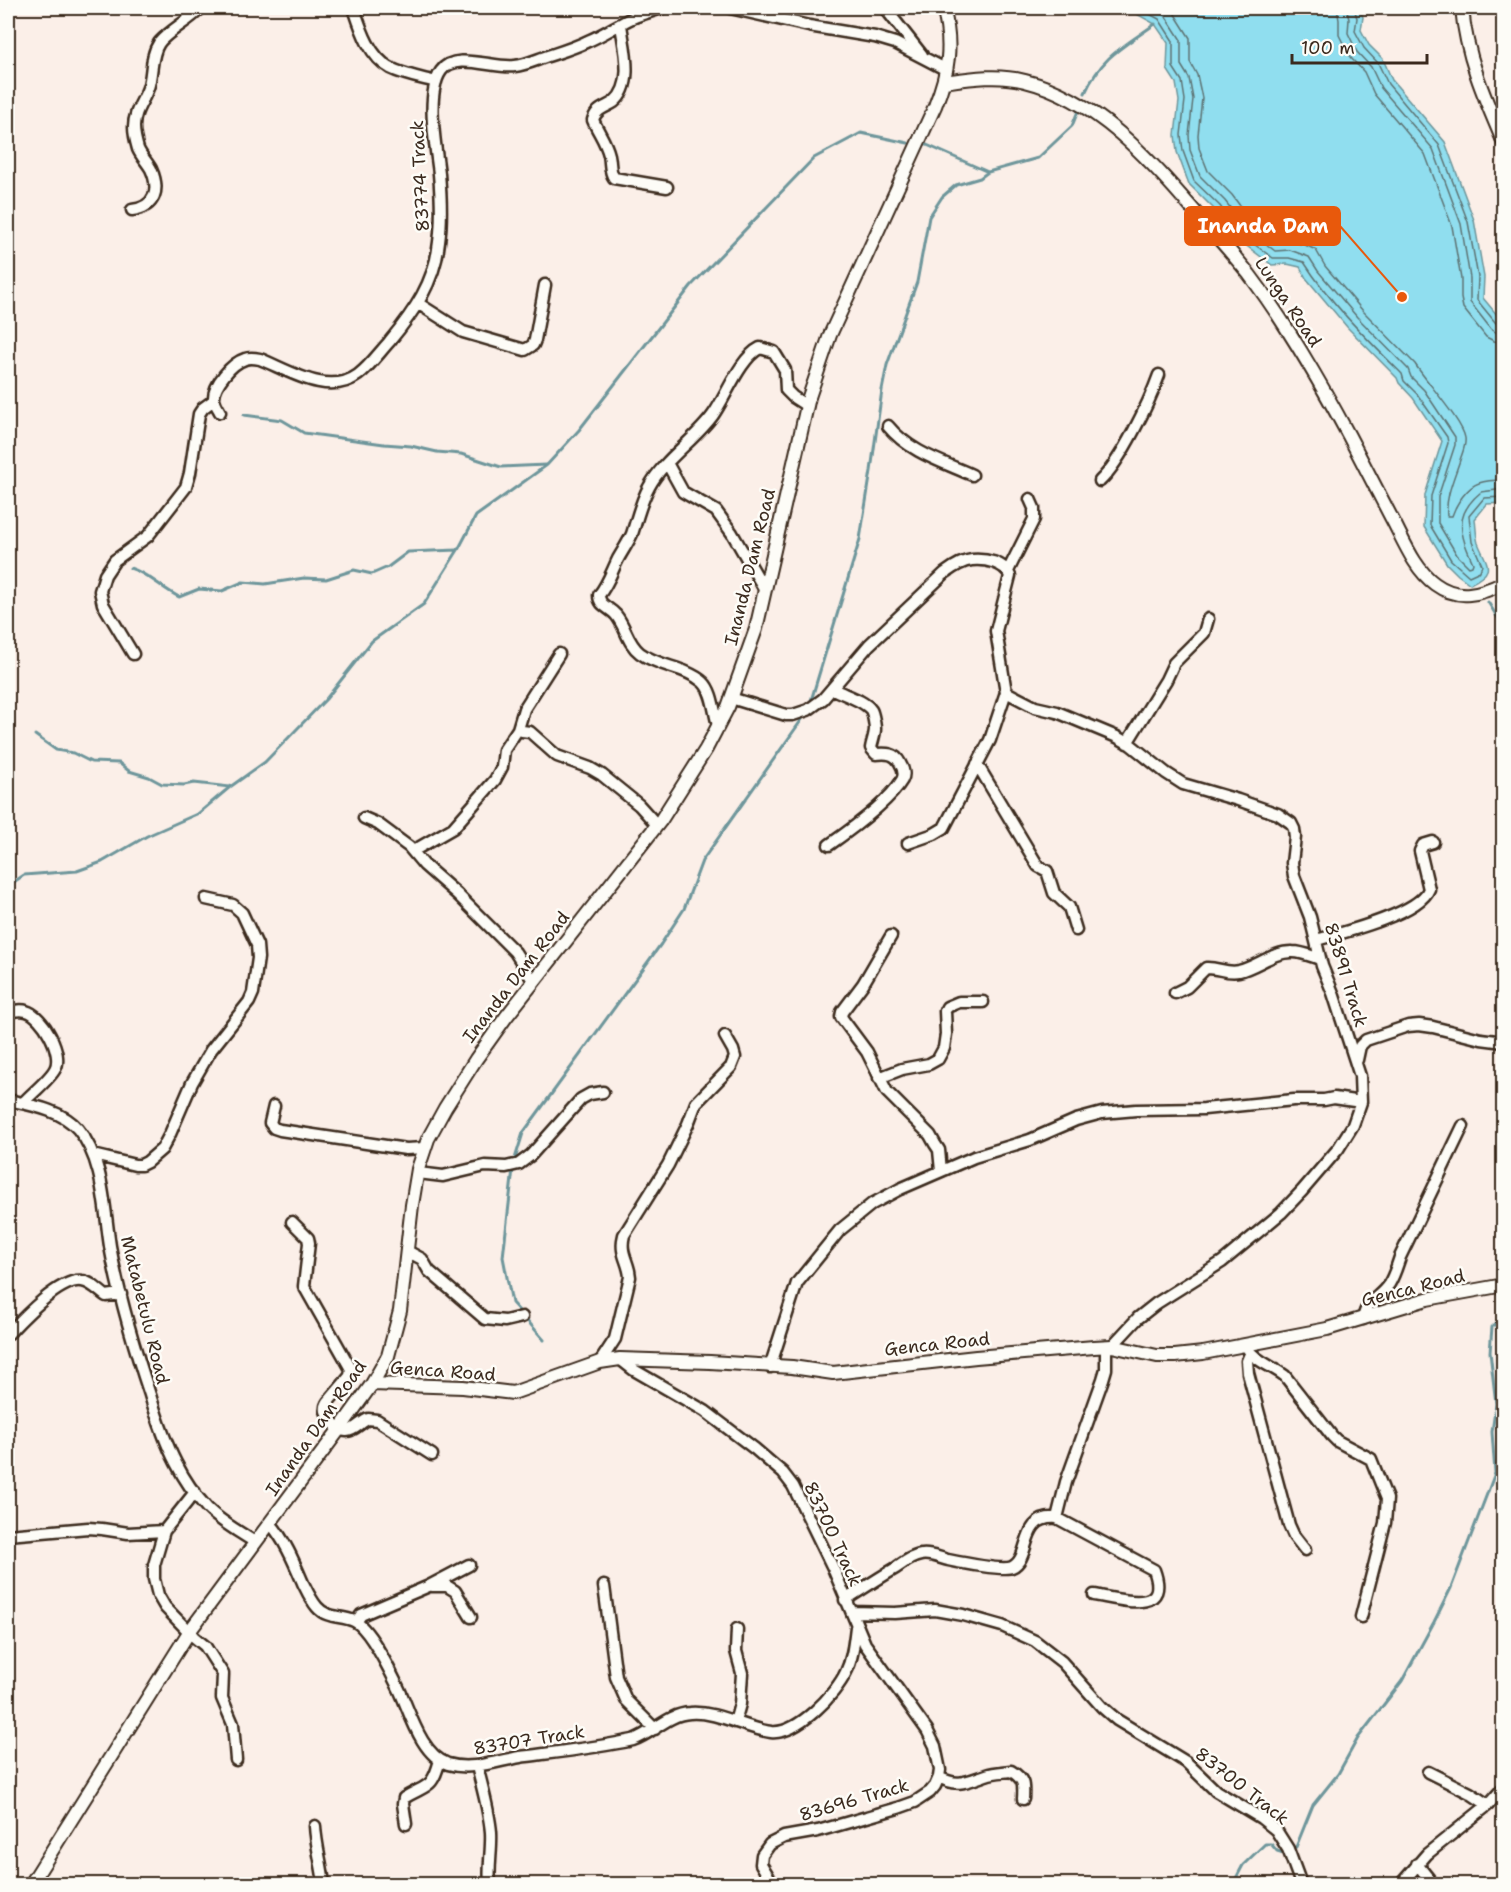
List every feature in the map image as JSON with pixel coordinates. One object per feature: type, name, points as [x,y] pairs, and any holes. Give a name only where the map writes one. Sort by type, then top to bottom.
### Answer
[{"type":"street","points":[[132,210],[141,209],[152,202],[155,191],[154,176],[139,152],[134,127],[137,107],[149,82],[155,51],[162,39],[192,18],[201,8]]},
{"type":"street","points":[[354,8],[363,35],[381,61],[390,68],[403,73],[436,82],[442,69],[450,64],[463,61],[516,66],[574,48],[631,19],[662,8]]},
{"type":"street","points":[[730,8],[895,43],[924,58],[946,76]]},
{"type":"street","points":[[885,8],[924,58]]},
{"type":"street","name":"Inanda Dam Road","points":[[31,1884],[189,1632],[340,1429],[372,1384],[388,1356],[400,1311],[412,1205],[418,1173],[425,1148],[445,1108],[476,1059],[657,825],[706,749],[718,725],[731,698],[756,629],[807,406],[830,335],[935,106],[946,76],[949,50],[948,25],[943,8]]},
{"type":"street","points":[[1462,8],[1467,45],[1481,90],[1503,142]]},
{"type":"street","points":[[621,25],[625,51],[625,83],[617,99],[597,112],[593,120],[606,144],[610,157],[610,172],[614,178],[667,188]]},
{"type":"street","name":"Lunga Road","points":[[946,76],[996,76],[1025,81],[1071,99],[1125,136],[1168,181],[1249,274],[1297,344],[1402,538],[1426,576],[1437,585],[1461,595],[1474,595],[1503,583]]},
{"type":"street","name":"83774 Track","points":[[133,654],[103,604],[100,591],[105,575],[115,560],[148,536],[186,487],[199,414],[214,400],[215,391],[230,370],[240,361],[252,358],[321,383],[348,381],[370,365],[418,304],[434,268],[440,243],[440,177],[433,122],[436,82]]},
{"type":"street","points":[[418,304],[463,332],[525,350],[536,340],[545,285]]},
{"type":"street","points":[[718,725],[704,683],[681,671],[652,661],[640,653],[630,643],[618,617],[601,604],[599,598],[631,536],[649,486],[667,463],[704,426],[714,413],[730,383],[754,351],[760,348],[769,349],[777,355],[785,370],[786,390],[807,406]]},
{"type":"street","points":[[1100,481],[1109,473],[1128,439],[1159,375]]},
{"type":"street","points":[[214,400],[220,412]]},
{"type":"street","points":[[888,426],[894,434],[915,450],[972,475]]},
{"type":"street","points":[[667,463],[685,494],[716,511],[732,532],[765,590]]},
{"type":"street","points":[[1008,571],[1034,519],[1034,508],[1030,499]]},
{"type":"street","points":[[731,698],[793,716],[808,710],[833,689],[869,645],[955,566],[972,560],[1000,565],[1008,571],[1009,582],[996,631],[1006,692],[990,740],[944,828],[908,843]]},
{"type":"street","points":[[1127,742],[1166,680],[1174,663],[1204,633],[1208,619]]},
{"type":"street","points":[[413,851],[453,828],[495,780],[502,767],[504,750],[518,729],[524,709],[559,654]]},
{"type":"street","points":[[829,845],[879,805],[902,781],[904,775],[897,758],[887,753],[876,754],[871,748],[875,730],[871,709],[833,689]]},
{"type":"street","name":"83891 Track","points":[[1006,692],[1035,707],[1057,712],[1104,730],[1127,742],[1183,784],[1278,814],[1291,823],[1295,837],[1292,863],[1294,876],[1310,917],[1320,959],[1357,1066],[1362,1088],[1361,1102],[1353,1125],[1338,1149],[1322,1170],[1281,1213],[1222,1262],[1144,1313],[1109,1346]]},
{"type":"street","points":[[518,729],[530,732],[557,756],[602,775],[639,805],[657,825]]},
{"type":"street","points":[[977,764],[1038,866],[1047,871],[1054,893],[1069,908],[1076,930]]},
{"type":"street","points":[[364,818],[378,824],[413,851],[424,865],[515,952],[534,982]]},
{"type":"street","points":[[1317,940],[1406,911],[1424,898],[1429,889],[1420,851],[1423,845],[1433,842]]},
{"type":"street","points":[[93,1155],[135,1165],[147,1162],[155,1156],[162,1149],[170,1134],[183,1102],[211,1050],[249,1002],[258,958],[257,945],[242,913],[233,905],[206,899]]},
{"type":"street","points":[[891,936],[841,1016],[867,1052],[887,1092],[930,1135],[939,1150],[941,1171]]},
{"type":"street","points":[[1174,993],[1187,987],[1206,968],[1231,973],[1241,971],[1290,951],[1320,959]]},
{"type":"street","points":[[879,1078],[929,1064],[938,1059],[944,1048],[947,1007],[959,1002],[983,1002]]},
{"type":"street","points":[[8,1012],[27,1011],[39,1018],[54,1044],[57,1056],[54,1071],[23,1103]]},
{"type":"street","points":[[1357,1066],[1358,1050],[1366,1040],[1408,1026],[1433,1027],[1503,1042]]},
{"type":"street","points":[[600,1362],[615,1339],[630,1277],[623,1255],[624,1235],[668,1165],[696,1103],[731,1067],[735,1057],[734,1050],[724,1036]]},
{"type":"street","points":[[418,1173],[443,1176],[485,1166],[513,1167],[531,1155],[581,1099],[590,1094],[603,1092]]},
{"type":"street","points":[[770,1367],[797,1283],[840,1230],[872,1204],[900,1189],[974,1157],[1030,1140],[1076,1120],[1102,1113],[1136,1110],[1204,1110],[1334,1098],[1361,1102]]},
{"type":"street","name":"Matabetulu Road","points":[[8,1100],[49,1110],[76,1127],[86,1140],[93,1155],[101,1185],[114,1267],[134,1348],[175,1463],[208,1509],[255,1542]]},
{"type":"street","points":[[274,1106],[270,1123],[274,1128],[280,1130],[395,1148],[425,1148]]},
{"type":"street","points":[[1363,1319],[1368,1304],[1386,1289],[1393,1278],[1400,1257],[1463,1126]]},
{"type":"street","points":[[292,1222],[308,1238],[309,1243],[304,1286],[351,1369],[350,1376],[326,1406],[328,1415],[340,1429],[349,1431],[368,1419],[377,1420],[432,1455]]},
{"type":"street","points":[[407,1251],[422,1259],[429,1271],[485,1319],[505,1321],[522,1317]]},
{"type":"street","points":[[8,1334],[51,1294],[74,1281],[86,1281],[106,1296],[121,1294]]},
{"type":"street","name":"Genca Road","points":[[372,1384],[463,1387],[513,1393],[600,1362],[620,1359],[667,1359],[792,1367],[832,1373],[976,1357],[1109,1346],[1157,1356],[1248,1350],[1427,1299],[1503,1285]]},
{"type":"street","points":[[1057,1518],[1066,1482],[1103,1379],[1109,1346]]},
{"type":"street","points":[[1248,1350],[1257,1359],[1285,1376],[1332,1436],[1371,1459],[1387,1499],[1385,1523],[1361,1617]]},
{"type":"street","points":[[1248,1350],[1248,1373],[1289,1525],[1305,1550]]},
{"type":"street","name":"83700 Track","points":[[620,1359],[634,1370],[705,1411],[783,1473],[793,1486],[852,1612],[934,1610],[1002,1626],[1035,1641],[1062,1662],[1102,1707],[1117,1720],[1186,1762],[1216,1791],[1276,1830],[1288,1849],[1301,1884]]},
{"type":"street","points":[[195,1492],[164,1531],[154,1565],[154,1579],[165,1607],[205,1647],[223,1674],[222,1698],[232,1724],[236,1760]]},
{"type":"street","points":[[845,1600],[921,1554],[985,1566],[1012,1567],[1019,1560],[1032,1529],[1038,1521],[1048,1517],[1057,1518],[1154,1570],[1157,1588],[1151,1599],[1142,1602],[1094,1595]]},
{"type":"street","points":[[270,1523],[285,1545],[318,1608],[332,1617],[356,1622],[370,1636],[400,1691],[423,1741],[433,1755],[440,1760],[431,1784],[404,1798],[406,1824]]},
{"type":"street","points":[[8,1535],[88,1528],[136,1533],[164,1531]]},
{"type":"street","points":[[356,1622],[361,1615],[429,1586],[469,1565]]},
{"type":"street","points":[[429,1586],[447,1587],[455,1591],[471,1617]]},
{"type":"street","points":[[604,1586],[616,1677],[626,1700],[655,1729]]},
{"type":"street","points":[[852,1612],[856,1627],[865,1644],[927,1730],[939,1760],[939,1778],[949,1783],[967,1782],[988,1774],[1011,1771],[1020,1776],[1024,1783],[1023,1799]]},
{"type":"street","name":"83707 Track","points":[[440,1760],[453,1765],[477,1766],[507,1759],[625,1742],[645,1736],[678,1715],[691,1713],[702,1713],[772,1732],[782,1732],[821,1705],[842,1680],[851,1657],[856,1627]]},
{"type":"street","points":[[735,1722],[740,1704],[742,1672],[736,1651],[737,1629]]},
{"type":"street","points":[[477,1766],[491,1833],[488,1868],[490,1884]]},
{"type":"street","points":[[1428,1772],[1470,1793],[1488,1805]]},
{"type":"street","name":"83696 Track","points":[[774,1884],[763,1869],[760,1859],[764,1851],[775,1840],[915,1802],[930,1792],[939,1778]]},
{"type":"street","points":[[1401,1884],[1427,1854],[1488,1805],[1503,1787]]},
{"type":"street","points":[[315,1826],[324,1884]]},
{"type":"street","points":[[1417,1864],[1433,1884]]},
{"type":"water","points":[[1126,8],[1359,8],[1363,17],[1361,30],[1369,45],[1383,59],[1392,80],[1445,142],[1474,220],[1484,277],[1483,298],[1503,322],[1503,503],[1487,504],[1475,519],[1478,543],[1488,567],[1484,575],[1470,584],[1447,564],[1424,527],[1425,495],[1442,441],[1397,378],[1347,327],[1306,278],[1300,267],[1287,264],[1272,265],[1236,238],[1215,210],[1189,184],[1177,152],[1175,135],[1179,101],[1176,83],[1167,69],[1168,43],[1155,24]]},
{"type":"waterway","points":[[1085,93],[1099,70],[1114,53],[1155,24]]},
{"type":"waterway","points":[[927,145],[988,172],[1038,158],[1072,126],[1078,111]]},
{"type":"waterway","points":[[8,886],[24,875],[77,871],[102,862],[147,836],[199,813],[265,762],[326,699],[372,641],[424,604],[458,550],[476,516],[547,465],[579,430],[691,286],[814,158],[861,133],[908,143]]},
{"type":"waterway","points":[[810,704],[860,539],[887,365],[917,282],[929,217],[942,197],[956,185],[980,178],[988,172]]},
{"type":"waterway","points":[[244,415],[282,420],[304,433],[461,454],[501,467],[546,465]]},
{"type":"waterway","points":[[130,568],[179,597],[199,589],[222,591],[243,582],[265,584],[304,578],[326,579],[354,570],[372,574],[388,567],[408,552],[457,550]]},
{"type":"waterway","points":[[1488,602],[1504,628]]},
{"type":"waterway","points":[[514,1162],[523,1133],[661,944],[684,909],[702,861],[805,715]]},
{"type":"waterway","points":[[35,735],[56,750],[73,753],[91,762],[119,763],[129,771],[162,784],[194,783],[230,787]]},
{"type":"waterway","points":[[513,1169],[503,1257],[512,1303],[521,1313]]},
{"type":"waterway","points":[[1296,1847],[1313,1805],[1338,1774],[1358,1738],[1402,1681],[1451,1588],[1495,1473],[1492,1432],[1496,1404],[1490,1352],[1492,1327],[1504,1316]]},
{"type":"waterway","points":[[525,1318],[544,1340]]},
{"type":"waterway","points":[[1233,1884],[1243,1865],[1265,1844],[1271,1844],[1277,1851],[1287,1854]]},
{"type":"place","name":"Inanda Dam","points":[[1402,297]]}]
